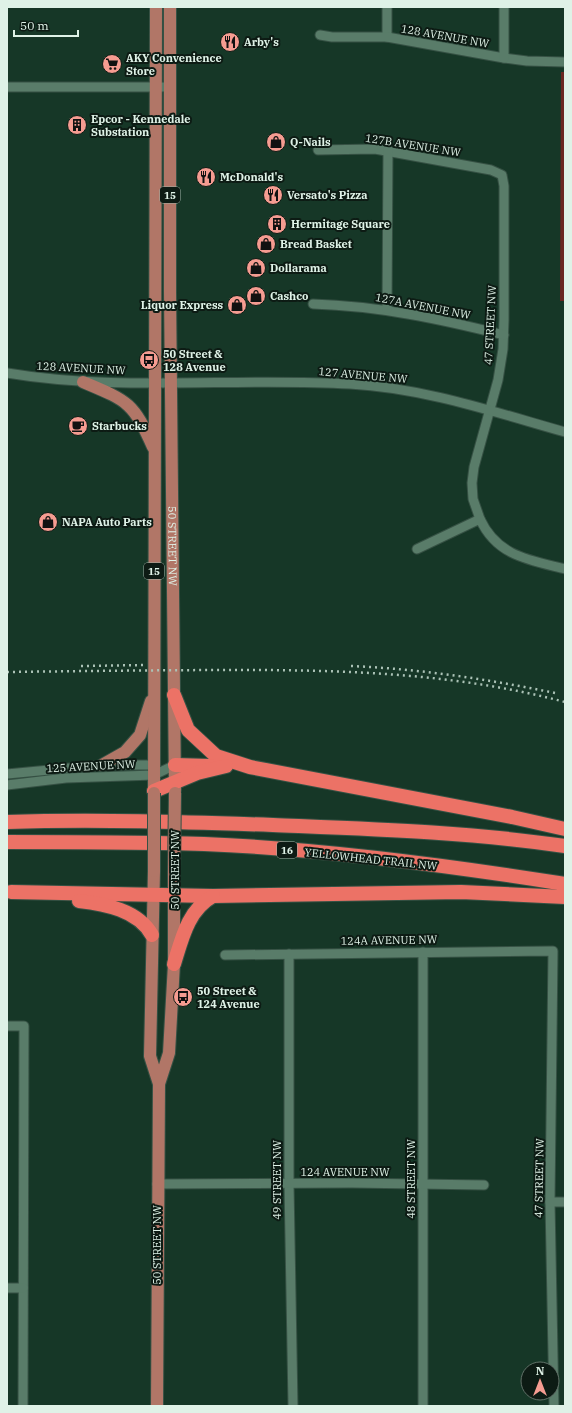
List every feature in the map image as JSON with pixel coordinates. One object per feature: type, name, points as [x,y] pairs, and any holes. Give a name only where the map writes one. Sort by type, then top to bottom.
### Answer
[{"type":"highway","points":[[174,695],[188,730],[216,756],[250,767],[512,817],[565,829]]},
{"type":"highway","points":[[175,765],[250,767]]},
{"type":"highway","points":[[154,792],[175,787],[226,766]]},
{"type":"highway","name":"16","points":[[7,822],[156,822],[338,827],[488,837],[565,846]]},
{"type":"highway","name":"YELLOWHEAD TRAIL NW","points":[[7,842],[197,844],[260,848],[476,870],[565,884]]},
{"type":"highway","points":[[9,892],[152,896],[461,892],[565,897]]},
{"type":"highway","points":[[9,892],[83,901],[120,910],[139,919],[148,928],[152,935]]},
{"type":"highway","points":[[174,964],[186,929],[193,914],[205,901],[213,896]]},
{"type":"main road","name":"50 STREET NW","points":[[156,7],[154,871],[152,896],[150,1056],[159,1084]]},
{"type":"main road","name":"50 STREET NW","points":[[157,1406],[157,1184],[159,1084],[168,1053],[174,964],[175,765],[169,87],[170,7]]},
{"type":"main road","points":[[83,382],[119,397],[132,407],[142,422],[155,450]]},
{"type":"main road","points":[[102,765],[125,752],[140,735],[154,691]]},
{"type":"main road","points":[[154,770],[175,765]]},
{"type":"street","points":[[387,7],[387,37]]},
{"type":"street","points":[[504,7],[504,58]]},
{"type":"street","name":"128 AVENUE NW","points":[[320,35],[332,37],[387,37],[504,58],[527,61],[565,62]]},
{"type":"street","points":[[7,87],[169,87]]},
{"type":"street","name":"127B AVENUE NW","points":[[318,150],[364,148],[388,150],[491,170],[502,176]]},
{"type":"street","points":[[387,309],[388,150]]},
{"type":"street","name":"47 STREET NW","points":[[502,176],[504,186],[504,335],[500,372],[472,478],[473,499],[480,519],[491,538],[511,553],[565,569]]},
{"type":"street","name":"127A AVENUE NW","points":[[313,304],[387,309],[445,320],[504,335]]},
{"type":"street","name":"128 AVENUE NW","points":[[7,373],[83,382],[155,382]]},
{"type":"street","name":"127 AVENUE NW","points":[[155,382],[303,382],[364,385],[418,392],[565,432]]},
{"type":"street","points":[[417,549],[480,519]]},
{"type":"street","name":"125 AVENUE NW","points":[[7,774],[102,765],[154,770]]},
{"type":"street","name":"125 AVENUE NW","points":[[7,785],[154,770]]},
{"type":"street","name":"47 STREET NW","points":[[553,951],[550,1202],[554,1406]]},
{"type":"street","name":"124A AVENUE NW","points":[[226,955],[553,951]]},
{"type":"street","name":"48 STREET NW","points":[[423,952],[423,1406]]},
{"type":"street","name":"49 STREET NW","points":[[288,954],[289,1184],[293,1406]]},
{"type":"street","points":[[7,1026],[24,1026],[23,1406]]},
{"type":"street","name":"124 AVENUE NW","points":[[157,1184],[484,1185]]},
{"type":"street","points":[[550,1202],[565,1202]]},
{"type":"street","points":[[7,1288],[23,1288]]},
{"type":"shaded area","points":[[561,72],[565,72],[565,301],[560,301]]},
{"type":"railway","points":[[81,666],[147,665]]},
{"type":"railway","points":[[351,666],[377,667],[453,675],[555,693]]},
{"type":"railway","points":[[7,672],[284,670],[365,673],[486,685],[565,702]]},
{"type":"place","name":"Arby's","points":[[230,42]]},
{"type":"place","name":"AKY Convenience Store","points":[[112,64]]},
{"type":"place","name":"Epcor - Kennedale Substation","points":[[77,125]]},
{"type":"place","name":"Q-Nails","points":[[276,142]]},
{"type":"place","name":"McDonald's","points":[[206,177]]},
{"type":"place","name":"Versato's Pizza","points":[[273,195]]},
{"type":"place","name":"Hermitage Square","points":[[277,224]]},
{"type":"place","name":"Bread Basket","points":[[266,244]]},
{"type":"place","name":"Dollarama","points":[[256,268]]},
{"type":"place","name":"Cashco","points":[[256,296]]},
{"type":"place","name":"Liquor Express","points":[[237,305]]},
{"type":"place","name":"50 Street & 128 Avenue","points":[[149,360]]},
{"type":"place","name":"Starbucks","points":[[78,426]]},
{"type":"place","name":"NAPA Auto Parts","points":[[48,522]]},
{"type":"place","name":"50 Street & 124 Avenue","points":[[183,997]]}]
